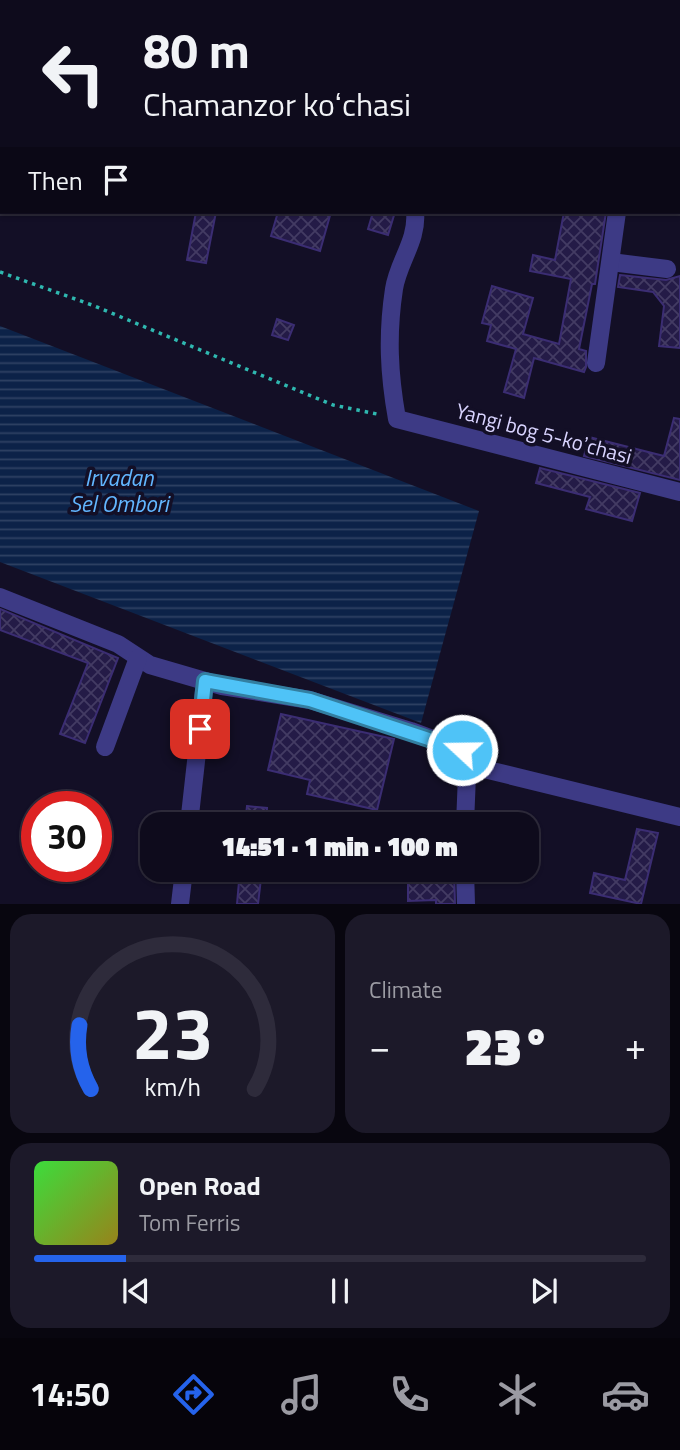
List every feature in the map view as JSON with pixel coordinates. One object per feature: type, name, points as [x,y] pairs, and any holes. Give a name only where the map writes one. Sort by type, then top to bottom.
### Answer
[{"type":"street","points":[[397,419],[388,370],[394,287],[416,226],[415,214]]},
{"type":"street","points":[[596,363],[617,214]]},
{"type":"street","points":[[611,262],[667,269]]},
{"type":"street","name":"Yangi bog 5-koʼchasi","points":[[397,419],[680,492]]},
{"type":"street","points":[[0,597],[118,644],[150,665],[205,681],[310,700],[462,750],[480,768],[680,817]]},
{"type":"street","points":[[105,747],[138,657]]},
{"type":"street","points":[[190,812],[205,681]]},
{"type":"street","points":[[465,812],[467,775],[480,768]]},
{"type":"street","points":[[180,904],[183,882]]},
{"type":"street","points":[[465,882],[466,904]]},
{"type":"path","points":[[0,272],[92,306],[333,405],[397,419]]},
{"type":"water","name":"Irvadan Sel Ombori","points":[[0,326],[479,511],[421,723],[0,562]]},
{"type":"building","points":[[196,214],[216,214],[206,263],[187,260]]},
{"type":"building","points":[[277,214],[330,214],[320,251],[271,236]]},
{"type":"building","points":[[372,214],[394,214],[388,235],[368,229]]},
{"type":"building","points":[[564,214],[606,214],[595,284],[592,284],[579,349],[586,351],[584,372],[534,358],[524,398],[504,392],[516,349],[487,341],[491,325],[482,323],[492,286],[533,298],[523,334],[559,344],[571,279],[530,271],[533,255],[555,260]]},
{"type":"building","points":[[620,275],[666,280],[680,276],[680,348],[659,346],[664,306],[653,292],[618,287]]},
{"type":"building","points":[[277,319],[294,325],[288,340],[272,335]]},
{"type":"building","points":[[674,418],[680,419],[680,480],[584,456],[589,437],[664,456]]},
{"type":"building","points":[[540,468],[640,493],[632,521],[586,509],[590,497],[536,483]]},
{"type":"building","points":[[0,609],[118,658],[85,743],[60,734],[88,663],[0,630]]},
{"type":"building","points":[[281,714],[394,739],[377,810],[307,794],[310,780],[268,770]]},
{"type":"building","points":[[247,806],[267,808],[267,812],[246,812]]},
{"type":"building","points":[[637,829],[658,833],[641,904],[590,893],[594,873],[625,880]]},
{"type":"building","points":[[239,882],[261,882],[258,904],[237,904]]},
{"type":"building","points":[[408,882],[454,882],[455,904],[436,904],[436,900],[408,901]]},
{"type":"route","points":[[200,729],[205,681],[310,700],[411,731],[462,750]]}]
